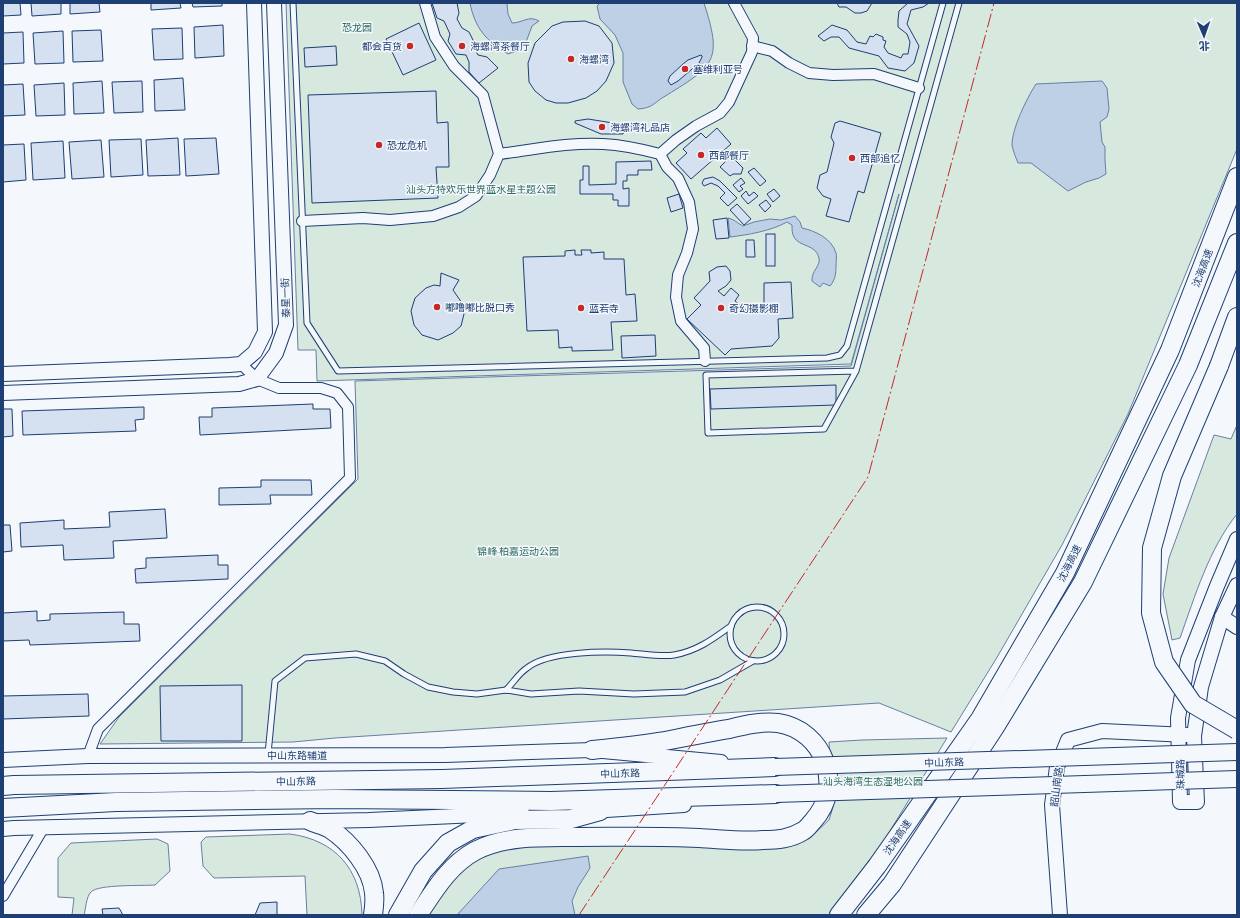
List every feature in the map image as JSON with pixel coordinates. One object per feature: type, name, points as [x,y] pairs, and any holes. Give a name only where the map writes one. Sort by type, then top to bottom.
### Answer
[{"type":"highway","name":"沈海高速","points":[[839,915],[877,866],[980,719],[1065,573],[1170,350],[1237,177]]},
{"type":"highway","name":"沈海高速","points":[[866,915],[892,884],[995,727],[1083,582],[1188,365],[1237,243]]},
{"type":"highway","points":[[1237,317],[1219,366],[1172,476],[1152,548],[1151,613],[1164,662],[1193,704],[1237,730]]},
{"type":"highway","points":[[418,915],[435,890],[455,865],[476,851],[504,840],[548,837],[698,838],[752,841],[783,839],[804,831],[820,814],[826,801],[829,783],[828,772],[822,756],[812,739],[796,729],[778,723],[758,723],[667,741],[592,750]]},
{"type":"highway","name":"中山东路","points":[[3,786],[26,784],[442,779],[775,767]]},
{"type":"highway","name":"中山东路","points":[[3,808],[124,802],[335,799],[551,802],[776,794]]},
{"type":"highway","points":[[398,915],[423,871],[448,843],[473,829],[516,820],[571,819],[600,811]]},
{"type":"highway","points":[[310,821],[328,828],[339,835],[350,846],[360,860],[368,873],[374,893],[373,915]]},
{"type":"main road","name":"中山东路","points":[[775,767],[1237,752]]},
{"type":"main road","name":"中山东路","points":[[776,794],[1237,779]]},
{"type":"street","points":[[3,374],[241,364],[255,352],[265,332],[254,3]]},
{"type":"street","name":"泰星一街","points":[[257,379],[276,353],[286,325],[274,3]]},
{"type":"street","points":[[302,220],[363,218],[403,220],[433,216],[459,207],[476,196],[490,175],[499,154],[483,95],[454,66],[435,37],[425,3]]},
{"type":"street","points":[[660,154],[676,140],[696,126],[720,113],[729,102],[752,52],[752,38],[734,3]]},
{"type":"street","points":[[752,46],[772,51],[789,63],[809,73],[833,75],[874,74],[919,88]]},
{"type":"street","points":[[499,154],[564,146],[602,144],[636,148],[660,154],[667,166],[678,178],[688,202],[693,229],[687,253],[678,275],[676,297],[681,321],[704,348],[705,361]]},
{"type":"street","points":[[88,756],[98,729],[350,478],[348,407],[337,393],[321,388],[279,388],[257,379],[241,364]]},
{"type":"street","points":[[3,393],[239,384],[257,379]]},
{"type":"street","name":"珠城路","points":[[1237,539],[1216,586],[1188,660],[1178,718],[1180,802],[1197,802],[1194,736],[1201,687],[1222,617],[1237,585]]},
{"type":"street","points":[[1222,617],[1237,627]]},
{"type":"street","name":"韶山南路","points":[[1060,915],[1052,805],[1057,767],[1068,740],[1102,731],[1194,736]]},
{"type":"street","name":"中山东路辅道","points":[[3,760],[88,756],[268,754],[445,755],[592,750],[775,767]]},
{"type":"street","points":[[3,829],[369,820],[492,813],[600,811],[710,804],[739,795]]},
{"type":"street","points":[[3,896],[44,827]]},
{"type":"lane","points":[[293,3],[307,323],[338,371],[827,358],[840,355],[847,346],[943,3]]},
{"type":"lane","points":[[856,371],[706,375],[708,433],[824,429],[856,371],[959,3]]},
{"type":"lane","points":[[268,754],[275,681],[305,658],[356,654],[385,661],[404,674],[428,687],[453,692],[477,694],[506,690],[531,694],[579,691],[634,694],[685,692],[720,680],[753,661],[767,659],[778,652],[782,645],[784,628],[775,613],[759,607],[750,608],[735,618],[731,626],[730,635],[732,644],[737,652],[744,658],[753,661]]},
{"type":"lane","points":[[506,690],[527,668],[542,659],[606,651],[673,655],[697,649],[714,639],[731,626]]},
{"type":"green space","points":[[286,3],[1237,3],[1237,149],[1128,414],[1062,545],[996,659],[951,732],[879,703],[335,738],[293,742],[100,744],[119,717],[358,479],[355,381],[851,366],[899,194],[851,364],[317,381],[316,350],[298,350]]},
{"type":"green space","points":[[1237,425],[1237,514],[1218,542],[1197,590],[1180,638],[1172,640],[1163,594],[1169,558],[1214,435],[1231,439]]},
{"type":"green space","name":"汕头海湾生态湿地公园","points":[[947,738],[885,839],[829,915],[426,915],[439,893],[472,860],[508,846],[815,833],[829,820],[833,807],[829,742]]},
{"type":"green space","points":[[290,834],[306,837],[320,843],[332,850],[342,860],[351,871],[357,884],[362,915],[307,915],[305,876],[214,878],[203,866],[201,842],[206,837]]},
{"type":"green space","points":[[157,839],[168,844],[170,871],[155,885],[121,886],[95,889],[88,897],[84,915],[72,915],[74,898],[58,897],[58,858],[71,843]]},
{"type":"water","points":[[470,3],[507,3],[508,14],[512,23],[529,19],[539,21],[532,26],[526,42],[519,50],[508,54],[493,44],[478,27]]},
{"type":"water","points":[[600,3],[704,3],[713,37],[711,59],[696,76],[683,85],[651,106],[638,109],[632,104],[623,82],[623,53],[615,35],[600,19],[597,6]]},
{"type":"water","points":[[1102,81],[1107,88],[1109,109],[1107,117],[1100,122],[1102,142],[1105,147],[1106,174],[1068,191],[1031,163],[1018,163],[1012,147],[1014,130],[1028,97],[1036,84]]},
{"type":"water","points":[[795,216],[800,222],[802,228],[823,236],[834,248],[836,253],[836,272],[830,286],[823,283],[820,287],[812,281],[813,274],[819,261],[817,253],[815,250],[796,240],[793,234],[792,225],[787,222],[751,234],[730,237],[728,218],[743,226],[754,222],[770,219],[781,220]]},
{"type":"water","points":[[588,856],[590,868],[578,887],[572,901],[575,915],[457,915],[499,869]]},
{"type":"building","points":[[3,3],[20,3],[21,15],[3,16]]},
{"type":"building","points":[[31,3],[61,3],[61,14],[32,16]]},
{"type":"building","points":[[70,3],[99,3],[100,12],[70,14]]},
{"type":"building","points":[[151,3],[180,3],[181,8],[151,10]]},
{"type":"building","points":[[192,3],[222,3],[222,6],[193,7]]},
{"type":"building","name":"海螺湾茶餐厅","points":[[432,3],[457,3],[459,13],[457,19],[462,28],[469,32],[478,55],[487,57],[498,68],[479,83],[469,72],[469,62],[466,55],[456,54],[448,41],[450,34],[444,21],[437,18]]},
{"type":"building","points":[[837,3],[872,3],[867,11],[855,13],[846,7],[839,7]]},
{"type":"building","points":[[908,3],[929,3],[923,7],[911,10],[907,24],[919,46],[914,63],[905,71],[888,68],[879,56],[849,48],[839,37],[831,37],[824,41],[818,36],[832,25],[847,30],[857,42],[866,44],[870,36],[873,37],[876,34],[883,37],[883,40],[886,41],[884,47],[888,53],[901,58],[903,54],[908,54],[910,42],[907,34],[898,27],[899,11]]},
{"type":"building","name":"海螺湾","points":[[585,21],[599,26],[612,43],[614,63],[606,81],[597,91],[586,98],[568,103],[556,103],[546,100],[535,91],[529,82],[528,63],[535,43],[552,26],[563,22]]},
{"type":"building","name":"都会百货","points":[[419,23],[436,60],[403,75],[386,39]]},
{"type":"building","points":[[223,25],[224,56],[195,58],[194,27]]},
{"type":"building","points":[[182,28],[183,59],[154,60],[152,29]]},
{"type":"building","points":[[101,30],[103,61],[73,62],[72,31]]},
{"type":"building","points":[[63,31],[64,63],[35,64],[33,33]]},
{"type":"building","points":[[23,32],[24,63],[3,64],[3,33]]},
{"type":"building","points":[[336,46],[337,65],[305,67],[304,48]]},
{"type":"building","name":"塞维利亚号","points":[[701,55],[702,57],[699,63],[671,85],[668,81],[670,76],[688,60]]},
{"type":"building","points":[[183,78],[185,110],[155,111],[154,80]]},
{"type":"building","points":[[102,81],[104,113],[74,114],[73,83]]},
{"type":"building","points":[[142,81],[143,112],[114,113],[112,82]]},
{"type":"building","points":[[64,83],[65,115],[36,116],[34,85]]},
{"type":"building","points":[[23,84],[25,115],[3,116],[3,85]]},
{"type":"building","name":"恐龙危机","points":[[436,91],[437,123],[448,122],[449,167],[436,167],[438,198],[312,203],[308,95]]},
{"type":"building","name":"海螺湾礼品店","points":[[588,119],[613,123],[625,131],[623,134],[601,134],[575,123],[575,121]]},
{"type":"building","name":"西部追忆","points":[[840,121],[881,133],[864,193],[858,191],[849,222],[826,216],[831,199],[823,196],[817,188],[820,175],[827,172],[834,143],[831,137],[835,123]]},
{"type":"building","name":"西部餐厅","points":[[717,128],[731,144],[691,179],[676,163],[687,153],[683,149],[701,133],[706,138]]},
{"type":"building","points":[[178,138],[180,175],[148,176],[146,140]]},
{"type":"building","points":[[216,138],[219,174],[186,176],[184,139]]},
{"type":"building","points":[[141,139],[143,175],[111,177],[109,140]]},
{"type":"building","points":[[101,140],[104,177],[72,179],[69,142]]},
{"type":"building","points":[[63,141],[65,178],[33,180],[31,143]]},
{"type":"building","points":[[24,144],[26,180],[3,182],[3,145]]},
{"type":"building","points":[[731,156],[743,168],[741,174],[733,174],[730,176],[720,167]]},
{"type":"building","points":[[651,161],[652,170],[638,170],[638,175],[627,175],[627,181],[623,181],[623,189],[629,188],[629,206],[618,206],[618,200],[613,200],[613,194],[580,194],[580,180],[583,180],[583,166],[589,166],[589,185],[616,184],[616,162]]},
{"type":"building","points":[[754,168],[766,181],[760,186],[748,172]]},
{"type":"building","points":[[713,177],[720,181],[737,198],[728,206],[720,198],[725,193],[718,186],[711,183],[704,186],[702,183],[704,179]]},
{"type":"building","points":[[741,178],[745,183],[740,186],[743,189],[739,192],[733,185]]},
{"type":"building","points":[[774,189],[780,196],[773,202],[767,194]]},
{"type":"building","points":[[746,191],[749,196],[754,192],[758,196],[748,204],[741,196]]},
{"type":"building","points":[[679,194],[683,208],[671,212],[667,198]]},
{"type":"building","points":[[766,200],[771,206],[765,212],[759,205]]},
{"type":"building","points":[[737,204],[751,219],[744,225],[730,210]]},
{"type":"building","points":[[727,218],[729,238],[716,239],[713,220]]},
{"type":"building","points":[[766,234],[775,234],[775,266],[766,266]]},
{"type":"building","points":[[746,240],[754,240],[755,257],[746,257]]},
{"type":"building","name":"蓝若寺","points":[[575,250],[575,255],[582,255],[581,250],[591,250],[591,253],[604,252],[604,259],[624,259],[626,295],[635,294],[637,321],[611,322],[613,350],[572,351],[572,347],[559,348],[558,330],[527,331],[523,257],[565,256],[565,251]]},
{"type":"building","name":"奇幻摄影棚","points":[[726,266],[730,271],[731,280],[726,286],[718,291],[724,296],[731,288],[739,295],[735,301],[747,311],[764,311],[764,283],[791,282],[793,318],[778,319],[779,338],[772,346],[731,349],[725,355],[687,319],[701,305],[694,298],[710,281],[709,272],[717,267]]},
{"type":"building","name":"嘟噜嘟比脱口秀","points":[[441,273],[459,280],[453,290],[462,303],[464,314],[461,326],[453,333],[438,340],[422,335],[414,325],[411,311],[415,298],[426,288],[434,285],[440,286]]},
{"type":"building","points":[[655,335],[656,356],[622,358],[621,336]]},
{"type":"building","points":[[836,385],[836,405],[711,409],[710,389]]},
{"type":"building","points":[[313,404],[313,409],[330,409],[331,428],[200,435],[199,417],[212,417],[212,408]]},
{"type":"building","points":[[144,407],[144,419],[135,420],[136,431],[23,435],[22,411]]},
{"type":"building","points":[[3,409],[12,409],[13,436],[3,437]]},
{"type":"building","points":[[261,480],[311,480],[312,495],[270,495],[271,504],[219,505],[219,488],[261,487]]},
{"type":"building","points":[[165,509],[167,538],[113,541],[114,558],[64,560],[63,545],[21,547],[20,523],[64,520],[64,529],[110,527],[109,512]]},
{"type":"building","points":[[3,525],[10,525],[12,551],[3,552]]},
{"type":"building","points":[[218,555],[218,565],[228,565],[228,579],[136,583],[135,569],[146,568],[146,558]]},
{"type":"building","points":[[37,611],[37,621],[50,620],[50,614],[124,612],[124,624],[139,624],[140,641],[30,645],[29,640],[3,641],[3,613]]},
{"type":"building","points":[[242,685],[242,741],[161,741],[160,686]]},
{"type":"building","points":[[88,694],[89,716],[3,719],[3,696]]},
{"type":"building","points":[[277,902],[277,915],[255,915],[260,903]]},
{"type":"building","points":[[119,908],[123,915],[103,915],[102,909]]},
{"type":"power","points":[[579,915],[868,477],[994,3]]},
{"type":"place","name":"都会百货","points":[[410,46]]},
{"type":"place","name":"海螺湾茶餐厅","points":[[462,46]]},
{"type":"place","name":"海螺湾","points":[[571,59]]},
{"type":"place","name":"塞维利亚号","points":[[685,69]]},
{"type":"place","name":"海螺湾礼品店","points":[[602,127]]},
{"type":"place","name":"恐龙危机","points":[[379,145]]},
{"type":"place","name":"西部餐厅","points":[[701,155]]},
{"type":"place","name":"西部追忆","points":[[852,158]]},
{"type":"place","name":"嘟噜嘟比脱口秀","points":[[437,307]]},
{"type":"place","name":"蓝若寺","points":[[581,308]]},
{"type":"place","name":"奇幻摄影棚","points":[[721,308]]},
{"type":"park label","name":"恐龙园","points":[[357,27]]},
{"type":"park label","name":"汕头方特欢乐世界蓝水星主题公园","points":[[481,189]]},
{"type":"park label","name":"锦峰·柏嘉运动公园","points":[[518,551]]}]
